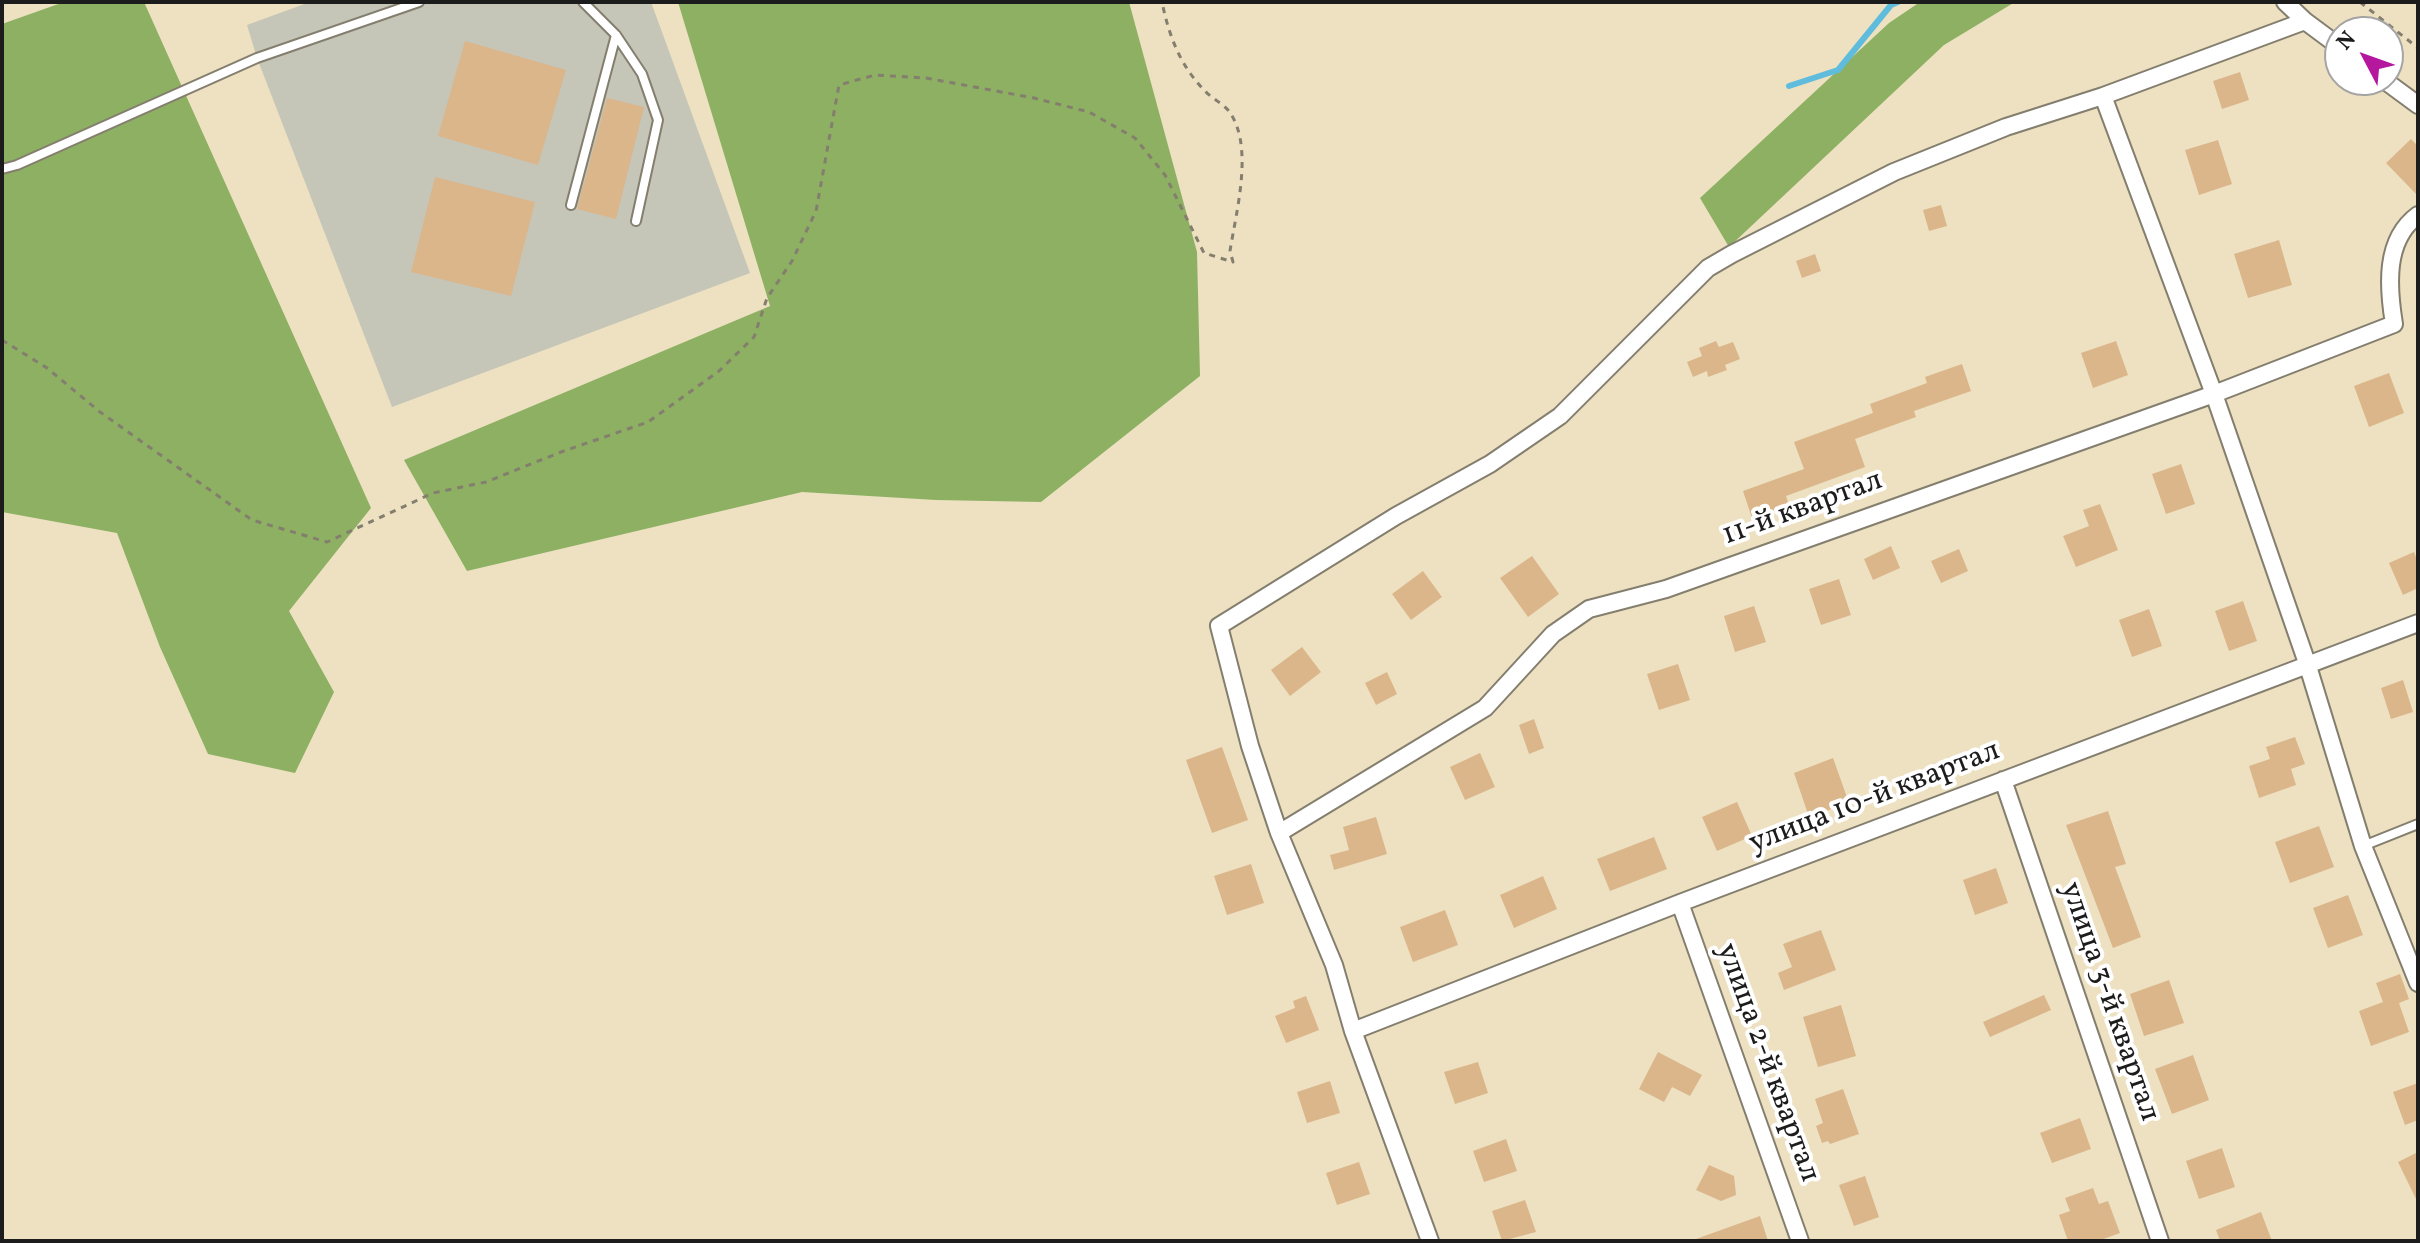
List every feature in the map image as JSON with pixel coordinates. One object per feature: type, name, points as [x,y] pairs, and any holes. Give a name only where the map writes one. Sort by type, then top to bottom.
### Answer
[{"type":"street","points":[[2285,2],[2324,35]]},
{"type":"street","points":[[1430,1241],[1353,1031],[1334,965],[1279,833],[1250,746],[1219,626],[1370,531],[1490,464],[1560,416],[1708,268],[1894,172],[2006,127],[2103,96],[2305,21]]},
{"type":"street","points":[[2103,96],[2214,394],[2307,663],[2363,846],[2418,983]]},
{"type":"street","name":"11-й квартал","points":[[1279,833],[1485,708],[1553,634],[1589,609],[1666,589],[2214,394],[2394,324],[2389,292],[2393,250],[2418,215]]},
{"type":"street","name":"улица 10-й квартал","points":[[1353,1031],[1680,903],[2418,623]]},
{"type":"street","name":"улица 3-й квартал","points":[[2003,780],[2160,1241]]},
{"type":"street","name":"улица 2-й квартал","points":[[1680,903],[1800,1241]]},
{"type":"lane","points":[[2,169],[257,58],[419,2]]},
{"type":"lane","points":[[583,2],[616,35],[642,74],[658,120],[636,221]]},
{"type":"lane","points":[[571,205],[616,35]]},
{"type":"lane","points":[[2363,846],[2418,824]]},
{"type":"path","points":[[2,340],[47,368],[100,412],[252,520],[327,542],[433,493],[486,482],[648,422],[719,371],[754,337],[767,298],[792,261],[816,211],[839,85],[875,75],[926,78],[1034,98],[1089,112],[1135,138],[1165,175],[1204,253],[1233,262],[1230,251],[1243,172],[1241,143],[1229,111],[1205,91],[1181,62],[1167,26],[1162,2]]},
{"type":"path","points":[[2360,2],[2418,48]]},
{"type":"shaded area","points":[[310,2],[651,2],[750,273],[392,407],[247,25]]},
{"type":"green space","points":[[64,2],[144,2],[371,508],[289,611],[334,692],[295,773],[208,754],[160,647],[117,533],[2,512],[2,24]]},
{"type":"green space","points":[[678,2],[1129,2],[1197,252],[1200,376],[1041,502],[802,492],[467,571],[404,460],[770,306]]},
{"type":"green space","points":[[1920,2],[2015,2],[1944,45],[1729,247],[1700,198],[1889,23]]},
{"type":"building","points":[[465,41],[566,70],[538,165],[438,136]]},
{"type":"building","points":[[2240,72],[2249,100],[2222,109],[2213,81]]},
{"type":"building","points":[[607,98],[644,107],[616,219],[577,209]]},
{"type":"building","points":[[2411,139],[2418,146],[2418,196],[2386,163]]},
{"type":"building","points":[[2218,140],[2232,184],[2199,195],[2185,150]]},
{"type":"building","points":[[435,177],[535,202],[511,296],[411,272]]},
{"type":"building","points":[[1941,205],[1947,226],[1929,231],[1923,210]]},
{"type":"building","points":[[2279,240],[2292,285],[2248,298],[2234,254]]},
{"type":"building","points":[[1815,254],[1821,271],[1802,278],[1796,261]]},
{"type":"building","points":[[1716,341],[1719,347],[1733,342],[1740,359],[1725,365],[1727,370],[1708,377],[1707,371],[1693,377],[1687,362],[1702,356],[1699,348]]},
{"type":"building","points":[[2116,341],[2128,375],[2093,388],[2081,353]]},
{"type":"building","points":[[1962,364],[1971,391],[1914,411],[1916,417],[1855,439],[1865,467],[1786,496],[1789,505],[1752,518],[1743,491],[1804,469],[1794,442],[1873,413],[1870,404],[1927,383],[1925,377]]},
{"type":"building","points":[[2389,373],[2404,413],[2369,427],[2354,386]]},
{"type":"building","points":[[2181,464],[2195,504],[2166,514],[2152,474]]},
{"type":"building","points":[[2100,504],[2118,550],[2076,567],[2063,536],[2089,526],[2083,510]]},
{"type":"building","points":[[1891,546],[1900,568],[1873,580],[1864,559]]},
{"type":"building","points":[[1959,549],[1968,571],[1941,583],[1931,561]]},
{"type":"building","points":[[2414,552],[2418,562],[2418,588],[2403,595],[2389,563]]},
{"type":"building","points":[[1532,556],[1559,594],[1528,617],[1500,578]]},
{"type":"building","points":[[1423,571],[1442,597],[1411,620],[1392,594]]},
{"type":"building","points":[[1839,579],[1851,615],[1821,625],[1809,589]]},
{"type":"building","points":[[2243,601],[2257,641],[2229,651],[2215,611]]},
{"type":"building","points":[[1754,606],[1766,642],[1735,652],[1724,616]]},
{"type":"building","points":[[2149,609],[2162,646],[2132,657],[2119,620]]},
{"type":"building","points":[[1302,647],[1321,672],[1290,696],[1271,670]]},
{"type":"building","points":[[1678,664],[1690,700],[1659,710],[1647,674]]},
{"type":"building","points":[[1387,672],[1397,694],[1376,705],[1365,683]]},
{"type":"building","points":[[2403,680],[2413,712],[2391,719],[2381,688]]},
{"type":"building","points":[[1534,719],[1544,748],[1529,754],[1519,725]]},
{"type":"building","points":[[2295,737],[2305,764],[2291,769],[2296,785],[2259,798],[2249,766],[2270,759],[2266,747]]},
{"type":"building","points":[[1222,747],[1248,820],[1212,833],[1186,760]]},
{"type":"building","points":[[1480,753],[1495,787],[1465,800],[1450,767]]},
{"type":"building","points":[[1833,758],[1849,803],[1809,817],[1794,773]]},
{"type":"building","points":[[1737,802],[1752,836],[1717,851],[1702,817]]},
{"type":"building","points":[[2108,811],[2126,864],[2115,867],[2141,937],[2113,948],[2066,825]]},
{"type":"building","points":[[1376,817],[1387,854],[1334,870],[1330,855],[1349,850],[1343,827]]},
{"type":"building","points":[[2319,826],[2334,867],[2290,883],[2275,842]]},
{"type":"building","points":[[1654,837],[1667,869],[1610,891],[1597,859]]},
{"type":"building","points":[[1251,864],[1264,903],[1227,915],[1214,876]]},
{"type":"building","points":[[1996,868],[2008,903],[1975,915],[1963,880]]},
{"type":"building","points":[[1543,876],[1557,909],[1514,928],[1500,895]]},
{"type":"building","points":[[2348,895],[2363,935],[2328,948],[2313,908]]},
{"type":"building","points":[[1445,910],[1458,945],[1413,962],[1400,927]]},
{"type":"building","points":[[1821,930],[1836,970],[1784,990],[1778,973],[1792,967],[1783,944]]},
{"type":"building","points":[[2400,974],[2409,999],[2399,1003],[2409,1032],[2371,1046],[2359,1011],[2383,1002],[2376,983]]},
{"type":"building","points":[[2169,980],[2184,1023],[2144,1036],[2130,994]]},
{"type":"building","points":[[2044,995],[2051,1010],[1990,1037],[1983,1022]]},
{"type":"building","points":[[1306,996],[1319,1030],[1286,1043],[1275,1016],[1295,1008],[1293,1001]]},
{"type":"building","points":[[1841,1005],[1856,1056],[1818,1067],[1803,1017]]},
{"type":"building","points":[[1658,1052],[1702,1075],[1690,1096],[1672,1087],[1664,1102],[1639,1089]]},
{"type":"building","points":[[2193,1055],[2209,1100],[2172,1114],[2155,1069]]},
{"type":"building","points":[[1478,1062],[1488,1093],[1455,1104],[1444,1072]]},
{"type":"building","points":[[1330,1081],[1340,1113],[1307,1123],[1297,1092]]},
{"type":"building","points":[[2418,1083],[2418,1120],[2405,1125],[2393,1092]]},
{"type":"building","points":[[1843,1089],[1859,1134],[1830,1144],[1828,1141],[1822,1143],[1816,1126],[1823,1123],[1815,1099]]},
{"type":"building","points":[[2080,1118],[2091,1149],[2052,1163],[2040,1133]]},
{"type":"building","points":[[1506,1139],[1517,1171],[1484,1182],[1473,1151]]},
{"type":"building","points":[[2222,1148],[2235,1187],[2199,1199],[2186,1161]]},
{"type":"building","points":[[2418,1152],[2418,1203],[2398,1162]]},
{"type":"building","points":[[1359,1162],[1370,1194],[1337,1205],[1326,1173]]},
{"type":"building","points":[[1709,1165],[1734,1176],[1736,1195],[1721,1201],[1696,1190]]},
{"type":"building","points":[[1865,1176],[1879,1217],[1854,1226],[1839,1185]]},
{"type":"building","points":[[2093,1188],[2099,1204],[2108,1201],[2120,1233],[2098,1241],[2068,1241],[2059,1215],[2070,1211],[2065,1198]]},
{"type":"building","points":[[1525,1200],[1536,1232],[1502,1241],[1492,1211]]},
{"type":"building","points":[[2261,1212],[2272,1241],[2220,1241],[2216,1230]]},
{"type":"building","points":[[1760,1216],[1768,1241],[1696,1241],[1696,1239]]},
{"type":"waterway","points":[[1789,86],[1838,70],[1891,5],[1898,2]]}]
